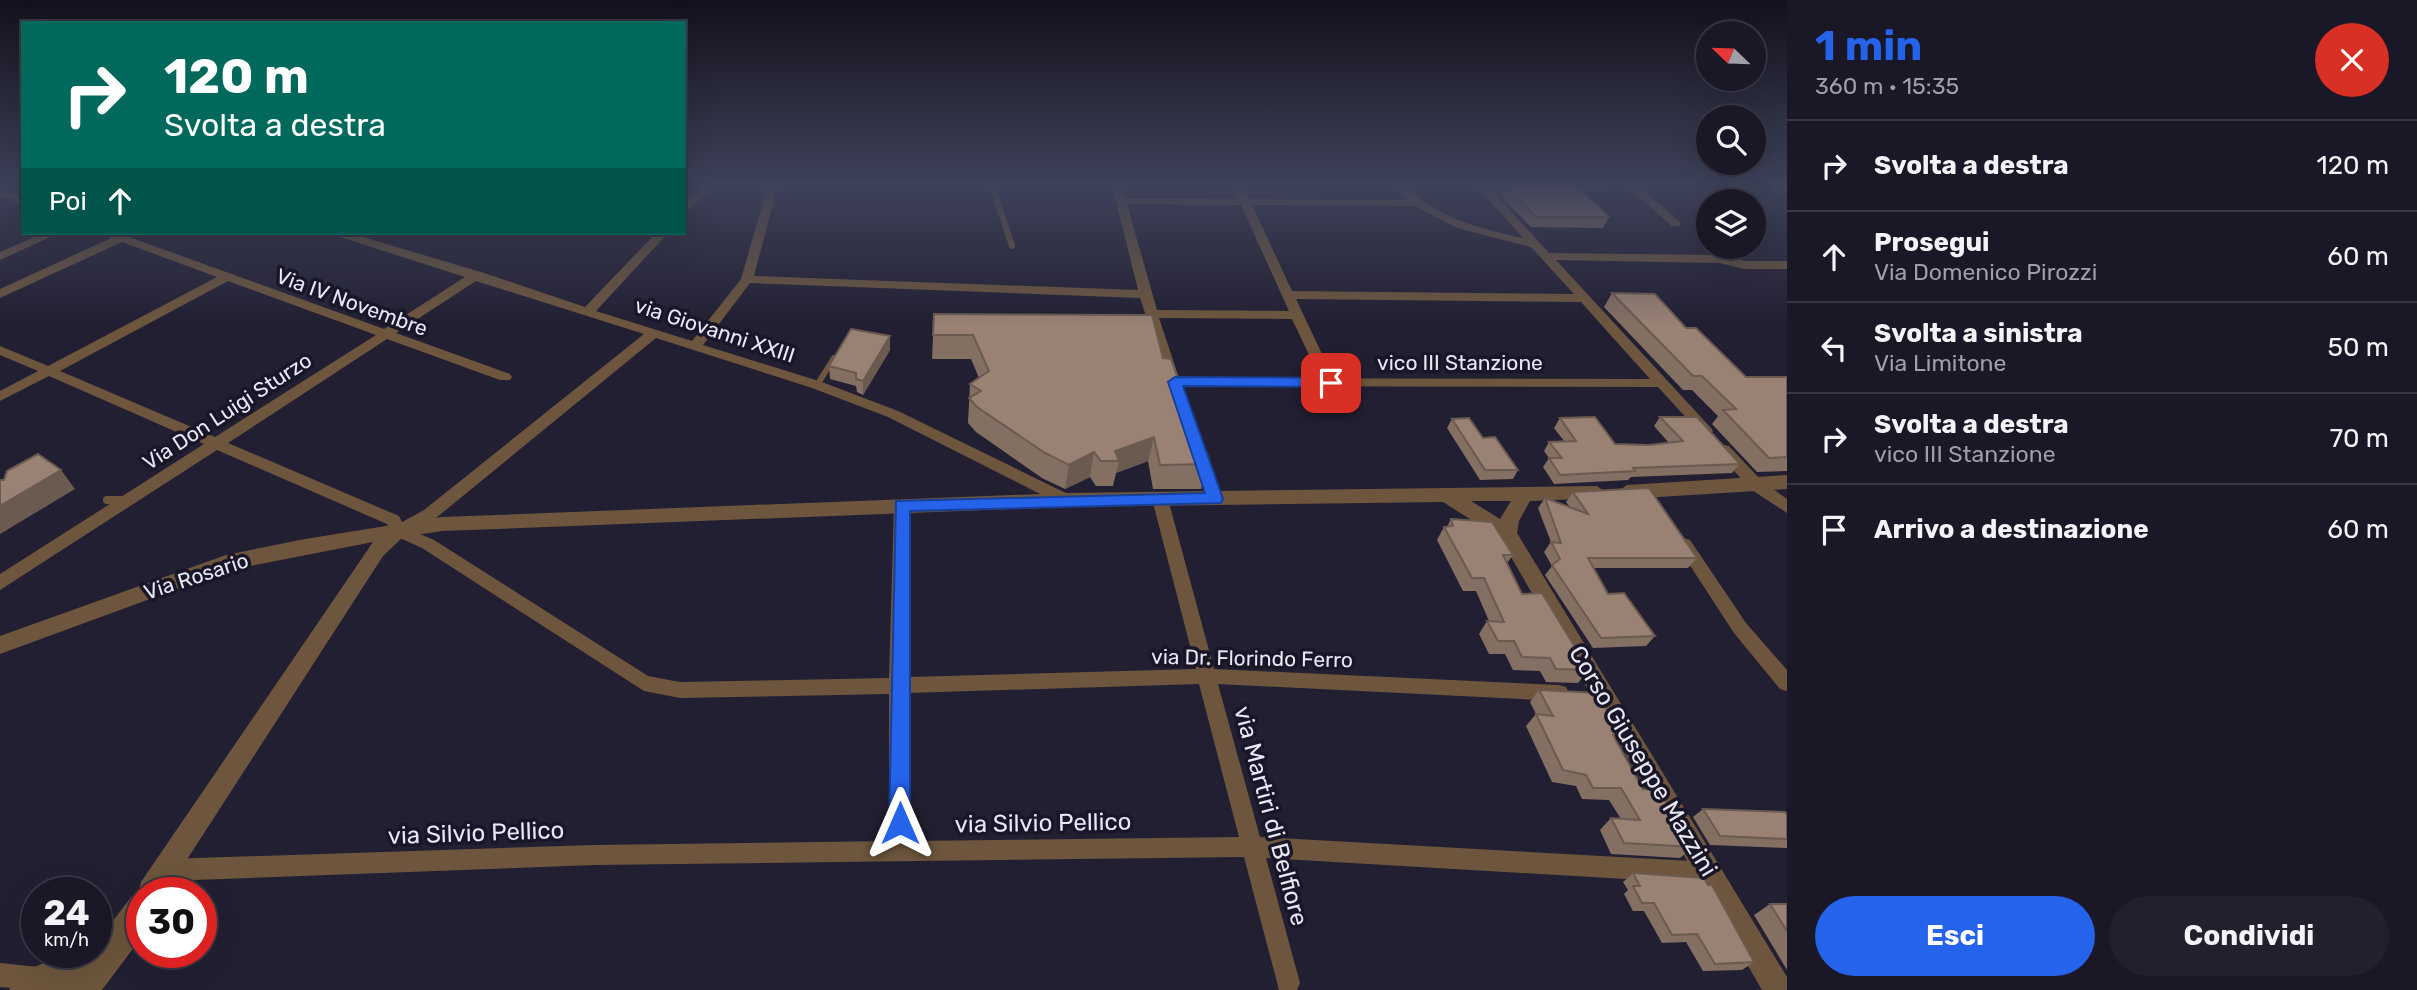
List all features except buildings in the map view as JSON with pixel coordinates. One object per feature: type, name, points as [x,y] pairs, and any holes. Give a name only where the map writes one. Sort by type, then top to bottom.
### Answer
[{"type":"street","points":[[696,345],[747,279],[760,231]]},
{"type":"street","points":[[1128,231],[1152,314],[1297,315]]},
{"type":"street","points":[[1259,231],[1315,354]]},
{"type":"street","points":[[1482,231],[1534,244]]},
{"type":"street","points":[[1523,231],[1755,484],[1787,507]]},
{"type":"street","points":[[0,256],[48,235]]},
{"type":"street","name":"Via IV Novembre","points":[[113,235],[505,377]]},
{"type":"street","name":"via Giovanni XXIII","points":[[345,235],[817,385],[893,414],[1066,500]]},
{"type":"street","points":[[589,311],[660,235]]},
{"type":"street","points":[[0,294],[121,238]]},
{"type":"street","points":[[1545,256],[1719,259],[1745,265],[1787,265]]},
{"type":"street","name":"Via Don Luigi Sturzo","points":[[0,583],[477,275]]},
{"type":"street","points":[[0,397],[225,277]]},
{"type":"street","points":[[747,279],[1145,294]]},
{"type":"street","points":[[1288,295],[1583,298]]},
{"type":"street","name":"vico III Stanzione","points":[[1152,314],[1177,388],[1661,383]]},
{"type":"street","points":[[162,877],[376,551],[399,531],[430,514],[655,332]]},
{"type":"street","name":"via Dr. Florindo Ferro","points":[[0,350],[393,520],[399,531],[428,544],[644,683],[680,690],[898,687],[1207,676],[1604,695]]},
{"type":"street","points":[[1193,434],[1215,499]]},
{"type":"street","name":"Via Rosario","points":[[0,645],[226,562],[456,523],[1066,500],[1524,495],[1652,497],[1787,482]]},
{"type":"street","points":[[1508,527],[1524,495]]},
{"type":"street","name":"Corso Giuseppe Mazzini","points":[[1457,496],[1508,527]]},
{"type":"street","name":"Corso Giuseppe Mazzini","points":[[1487,496],[1500,503],[1508,527],[1778,990]]},
{"type":"street","name":"via Martiri di Belfiore","points":[[1160,499],[1288,983]]},
{"type":"street","points":[[900,851],[898,687],[902,505]]},
{"type":"street","points":[[1672,525],[1740,628],[1787,682]]},
{"type":"street","name":"via Silvio Pellico","points":[[167,870],[580,855],[1252,847],[1710,873]]},
{"type":"street","points":[[0,975],[56,985],[107,963],[126,931]]},
{"type":"lane","points":[[1007,231],[1012,246]]},
{"type":"lane","points":[[817,385],[838,352]]},
{"type":"lane","points":[[107,500],[128,500]]},
{"type":"route","points":[[900,823],[898,687],[902,505],[1215,499],[1175,382],[1331,383]]}]
